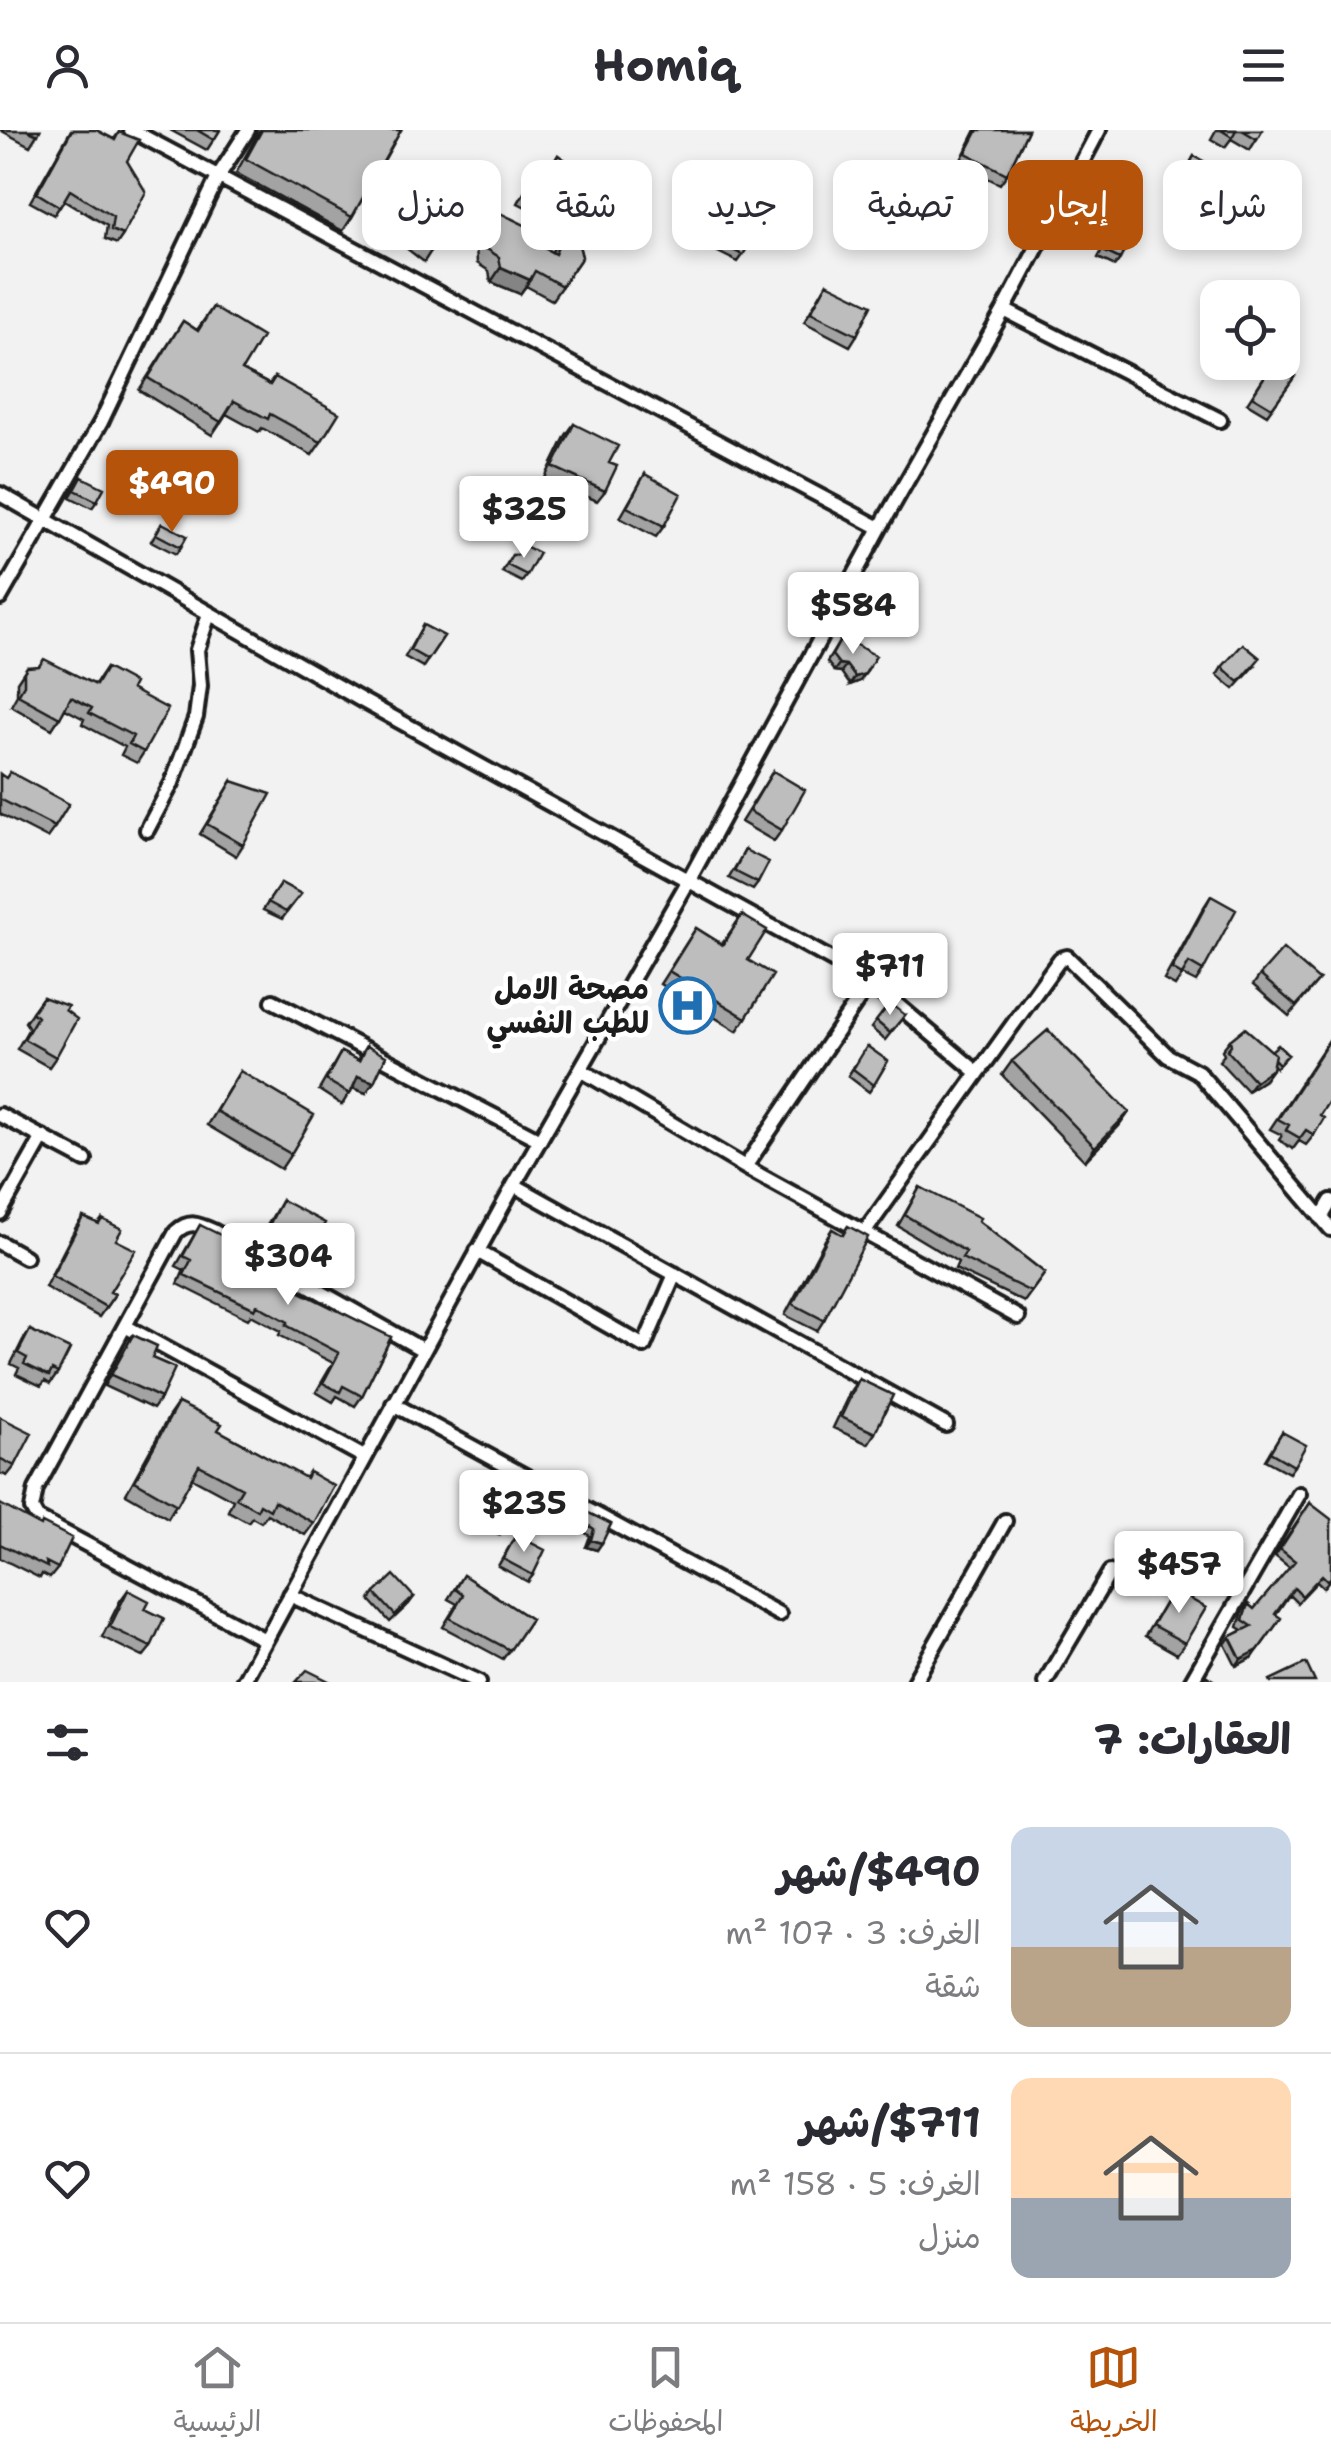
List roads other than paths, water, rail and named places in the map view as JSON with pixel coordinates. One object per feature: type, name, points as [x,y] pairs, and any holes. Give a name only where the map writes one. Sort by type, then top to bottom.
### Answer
[{"type":"street","points":[[131,130],[880,528]]},
{"type":"street","points":[[0,598],[100,422],[219,175],[248,130]]},
{"type":"street","points":[[243,1682],[514,1184],[689,880],[880,528],[1004,310],[1099,130]]},
{"type":"street","points":[[1004,310],[1220,420]]},
{"type":"street","points":[[0,494],[834,961],[978,1073]]},
{"type":"street","points":[[146,830],[172,782],[196,716],[200,686],[197,650],[209,614]]},
{"type":"street","points":[[864,1232],[1060,959],[1067,957],[1168,1056],[1198,1072],[1331,1230]]},
{"type":"street","points":[[745,1168],[868,985]]},
{"type":"street","points":[[272,1001],[540,1140]]},
{"type":"street","points":[[580,1070],[745,1168],[1018,1317]]},
{"type":"street","points":[[0,1115],[85,1160]]},
{"type":"street","points":[[0,1213],[43,1136]]},
{"type":"street","points":[[514,1184],[946,1425]]},
{"type":"street","points":[[1321,1218],[1331,1202]]},
{"type":"street","points":[[266,1640],[37,1518],[32,1510],[36,1489],[176,1232],[184,1225],[197,1224],[423,1350]]},
{"type":"street","points":[[0,1244],[25,1258]]},
{"type":"street","points":[[477,1252],[644,1346],[675,1274]]},
{"type":"street","points":[[125,1326],[364,1457]]},
{"type":"street","points":[[393,1404],[779,1614]]},
{"type":"street","points":[[1191,1682],[1299,1494]]},
{"type":"street","points":[[914,1682],[1006,1521]]},
{"type":"street","points":[[1045,1682],[1110,1572]]},
{"type":"street","points":[[290,1596],[479,1682]]},
{"type":"place","name":"مصحة الامل للطب النفسي","points":[[688,1006]]}]
